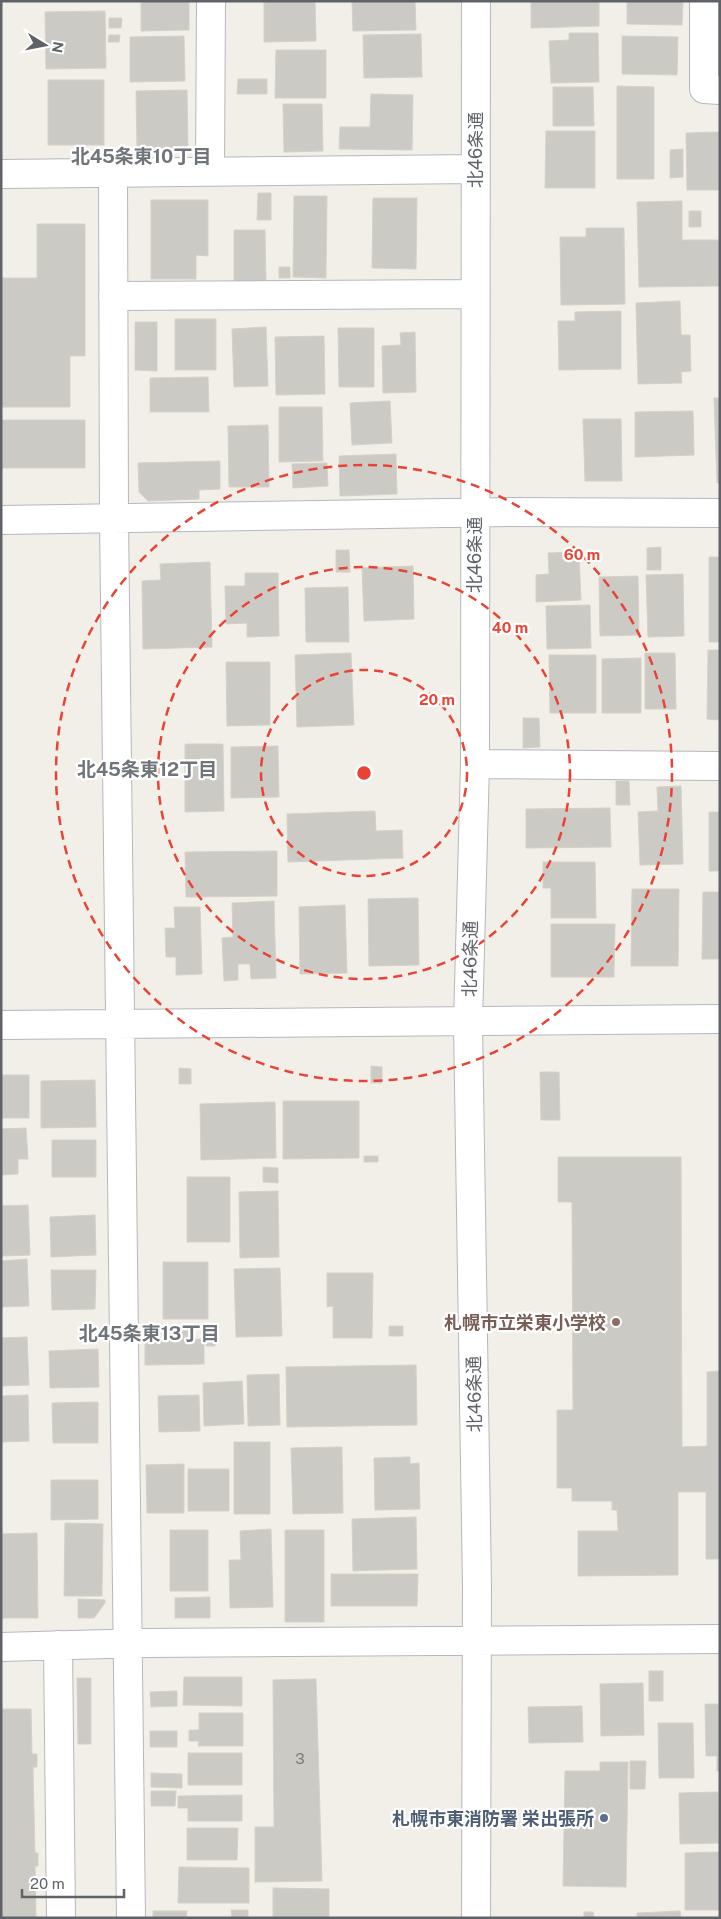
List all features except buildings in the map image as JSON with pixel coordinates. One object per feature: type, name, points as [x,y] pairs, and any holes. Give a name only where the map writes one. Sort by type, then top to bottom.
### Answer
[{"type":"street","points":[[210,1],[210,171]]},
{"type":"street","name":"北46条通","points":[[476,1],[475,764],[468,1023],[476,1641],[476,1918]]},
{"type":"street","points":[[704,1],[704,90],[720,90]]},
{"type":"street","points":[[1,174],[475,169]]},
{"type":"street","points":[[112,173],[114,518],[130,1918]]},
{"type":"street","points":[[114,296],[475,294]]},
{"type":"street","points":[[1,520],[474,513],[720,513]]},
{"type":"street","points":[[475,764],[720,766]]},
{"type":"street","points":[[1,1025],[468,1023],[720,1019]]},
{"type":"street","points":[[1,1647],[128,1644],[720,1639]]},
{"type":"street","points":[[58,1645],[61,1918]]},
{"type":"place","name":"札幌市立栄東小学校","points":[[616,1322]]},
{"type":"place","name":"札幌市東消防署 栄出張所","points":[[604,1818]]},
{"type":"district","name":"北45条東10丁目","points":[[141,156]]},
{"type":"district","name":"北45条東12丁目","points":[[147,769]]},
{"type":"district","name":"北45条東13丁目","points":[[149,1333]]}]
